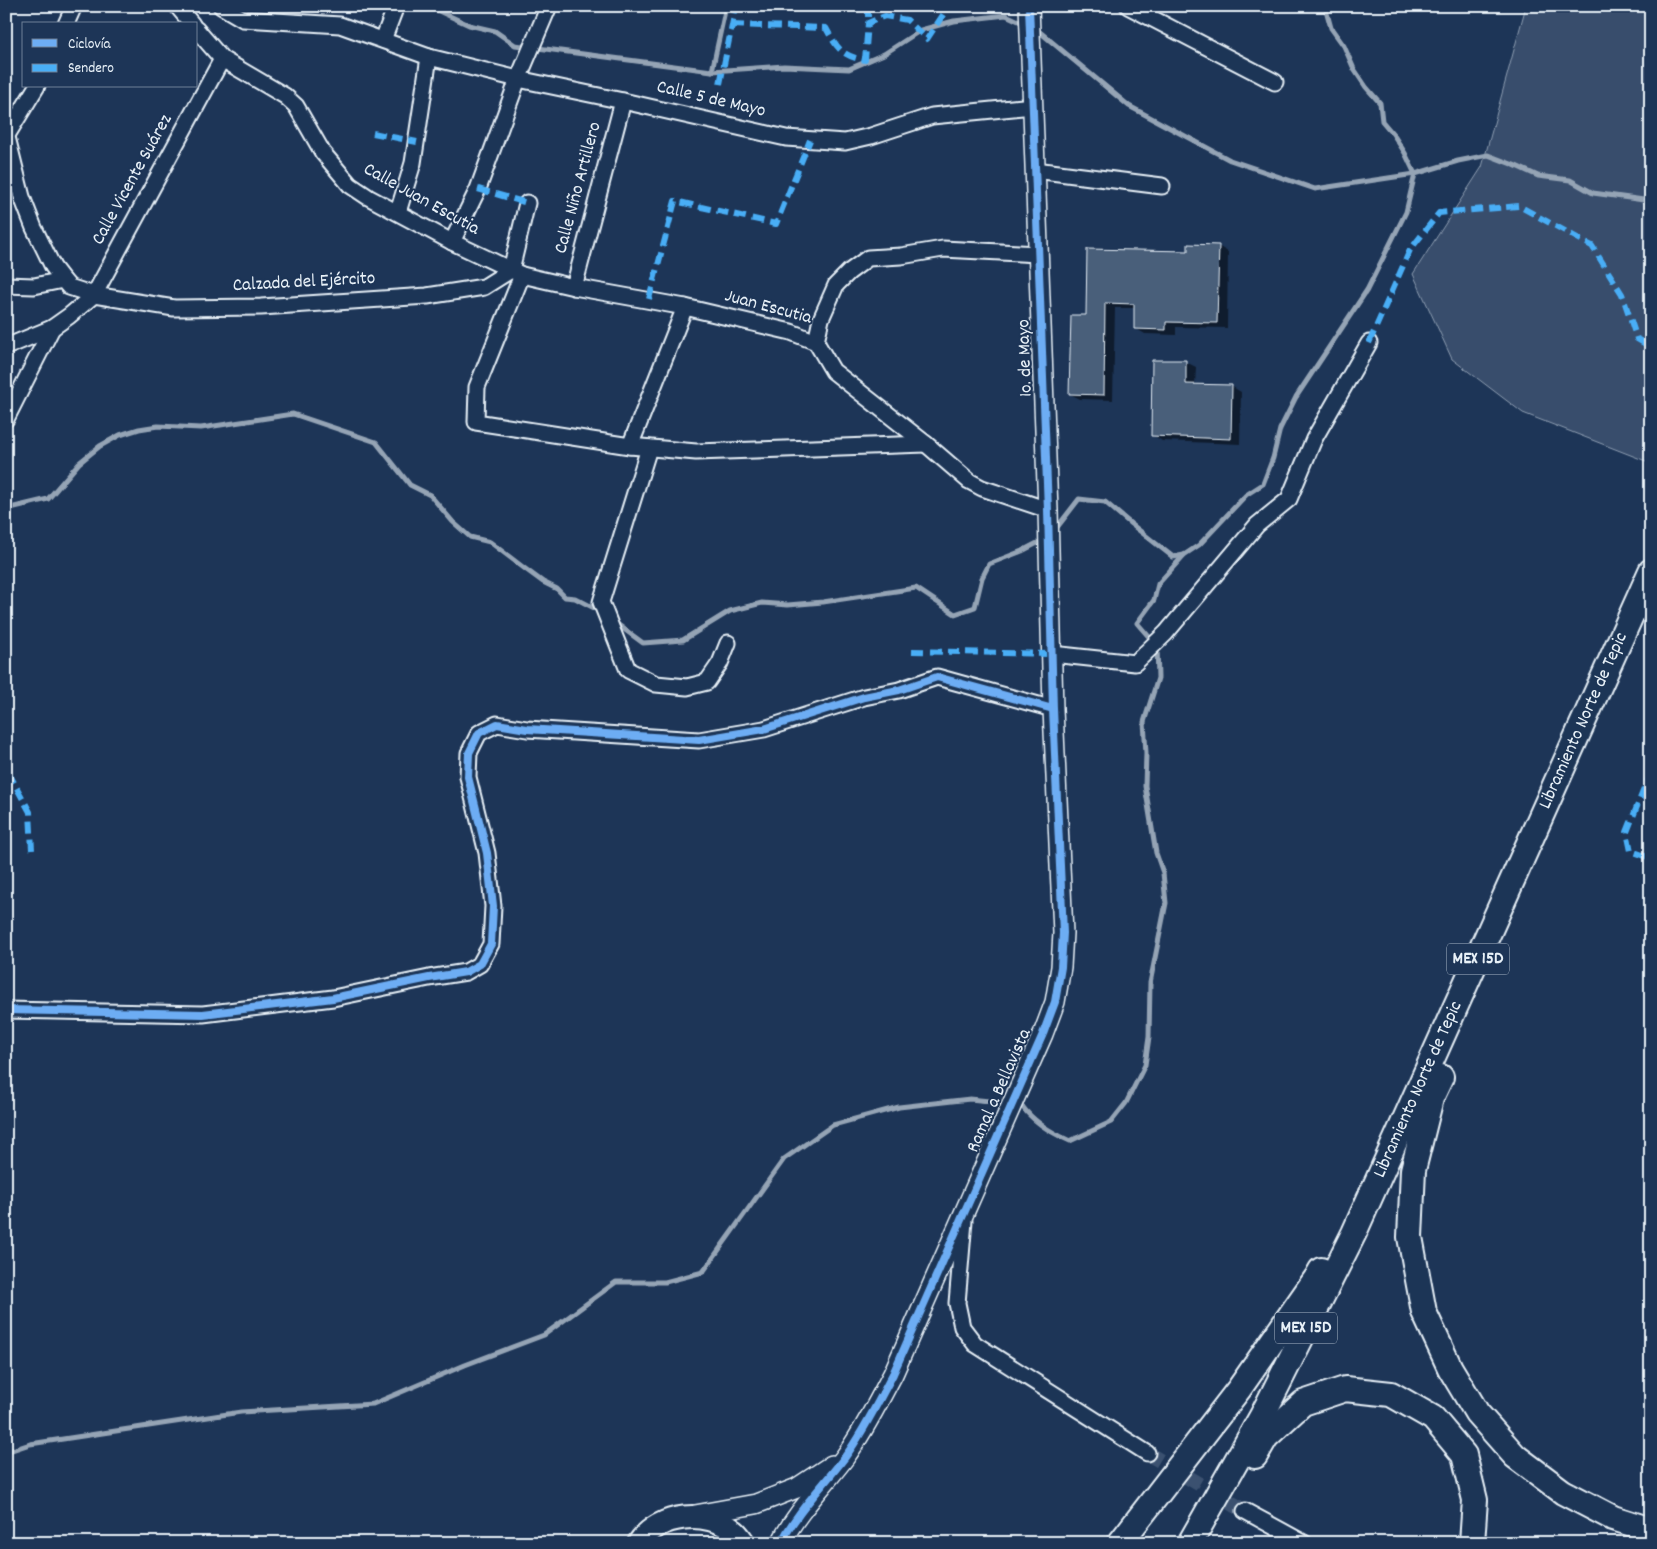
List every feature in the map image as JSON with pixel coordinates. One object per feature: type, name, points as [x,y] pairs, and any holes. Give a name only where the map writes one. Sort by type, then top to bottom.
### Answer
[{"type":"highway","name":"Libramiento Norte de Tepic","points":[[1190,1543],[1262,1416],[1354,1233],[1651,571]]},
{"type":"highway","points":[[1544,812],[1546,848],[1431,1098],[1413,1170],[1410,1237],[1424,1312],[1450,1368],[1477,1413],[1515,1456],[1563,1492],[1613,1518],[1651,1530]]},
{"type":"highway","points":[[1120,1543],[1238,1389],[1317,1277],[1394,1118],[1411,1106]]},
{"type":"highway","points":[[1206,1543],[1266,1437],[1303,1403],[1345,1389],[1391,1394],[1433,1418],[1464,1455],[1475,1500],[1472,1543]]},
{"type":"main road","points":[[639,1543],[644,1536],[664,1522],[688,1516],[712,1519],[734,1531],[744,1543]]},
{"type":"street","points":[[67,22],[74,6]]},
{"type":"street","points":[[177,6],[190,22]]},
{"type":"street","name":"Calle 5 de Mayo","points":[[221,6],[243,19],[340,25],[429,56],[518,79],[786,138],[845,142],[871,136],[932,116],[1033,98]]},
{"type":"street","points":[[383,40],[396,6]]},
{"type":"street","points":[[452,242],[478,189],[518,79],[549,6]]},
{"type":"street","name":"1o. de Mayo","points":[[1029,6],[1048,510],[1053,709]]},
{"type":"street","points":[[1128,6],[1275,82]]},
{"type":"street","name":"Calle Juan Escutia","points":[[198,31],[222,59],[285,96],[296,106],[323,153],[350,185],[368,197],[452,242],[517,272]]},
{"type":"street","points":[[398,212],[413,162],[429,56]]},
{"type":"street","name":"Calle Vicente Suárez","points":[[94,295],[222,59]]},
{"type":"street","points":[[6,285],[34,286],[63,280],[53,267],[34,228],[22,196],[7,134],[36,88]]},
{"type":"street","name":"Calle Niño Artillero","points":[[574,286],[623,101]]},
{"type":"street","points":[[1035,170],[1162,186]]},
{"type":"street","points":[[527,203],[517,272],[477,387],[476,422],[630,446],[696,452],[926,444]]},
{"type":"street","points":[[816,342],[821,320],[836,285],[849,272],[868,258],[901,256],[943,249],[1038,254]]},
{"type":"street","name":"Calzada del Ejército","points":[[63,280],[69,287],[94,295],[174,308],[261,307],[427,296],[484,287],[517,272]]},
{"type":"street","name":"Juan Escutia","points":[[517,272],[574,286],[685,307],[791,332],[816,342],[833,370],[926,444],[968,481],[982,488],[1048,510]]},
{"type":"street","points":[[6,347],[52,328],[94,295]]},
{"type":"street","points":[[630,446],[685,307]]},
{"type":"street","points":[[6,418],[52,328]]},
{"type":"street","points":[[1052,654],[1135,663],[1166,633],[1257,526],[1289,500],[1314,439],[1369,343]]},
{"type":"street","points":[[649,448],[601,602],[628,670],[656,684],[687,687],[707,682],[720,663],[728,643]]},
{"type":"street","points":[[6,1010],[203,1014],[333,998],[466,972],[480,964],[491,944],[493,906],[487,852],[468,777],[469,753],[479,733],[497,724],[527,729],[699,740],[764,729],[864,697],[899,690],[937,677],[1053,709]]},
{"type":"street","name":"Ramal a Bellavista","points":[[781,1543],[804,1508],[846,1456],[892,1374],[1021,1085],[1055,1002],[1061,967],[1063,933],[1053,709]]},
{"type":"street","points":[[964,1212],[957,1303],[962,1327],[975,1344],[1147,1453]]},
{"type":"street","points":[[688,1516],[756,1504],[797,1488],[846,1456]]},
{"type":"street","points":[[1245,1511],[1304,1543]]},
{"type":"shaded area","points":[[1526,6],[1651,6],[1651,463],[1523,413],[1452,359],[1413,274],[1482,167]]},
{"type":"building","points":[[1188,244],[1219,245],[1217,323],[1166,322],[1166,330],[1134,329],[1134,304],[1105,303],[1104,395],[1069,394],[1071,315],[1086,315],[1087,249],[1188,251]]},
{"type":"building","points":[[1152,360],[1186,360],[1186,384],[1232,385],[1231,439],[1151,436]]},
{"type":"waterway","points":[[428,6],[469,25],[495,31],[515,45],[712,71],[784,66],[849,69],[884,54],[921,30],[954,21],[1006,15],[1025,24]]},
{"type":"waterway","points":[[712,71],[726,6]]},
{"type":"waterway","points":[[1055,530],[1079,499],[1105,502],[1173,557],[1184,555],[1199,545],[1246,495],[1263,484],[1273,458],[1280,429],[1296,397],[1367,290],[1406,212],[1415,174],[1405,153],[1382,121],[1380,103],[1354,69],[1344,46],[1331,28],[1325,6]]},
{"type":"waterway","points":[[1035,28],[1129,106],[1230,160],[1315,189],[1415,174],[1458,161],[1488,155],[1538,176],[1570,180],[1593,193],[1651,201]]},
{"type":"waterway","points":[[6,509],[48,499],[79,463],[100,446],[120,435],[158,426],[201,428],[293,414],[376,442],[410,485],[430,495],[453,522],[470,537],[490,542],[543,582],[557,589],[565,597],[575,598],[600,611]]},
{"type":"waterway","points":[[613,621],[643,643],[683,640],[730,611],[762,603],[788,605],[823,602],[916,588],[955,614],[975,607],[982,578],[989,564],[1022,551],[1045,539]]},
{"type":"waterway","points":[[1016,1105],[1022,1106],[1032,1118],[1044,1127],[1070,1141],[1111,1122],[1126,1103],[1145,1065],[1149,1037],[1150,983],[1166,903],[1163,873],[1156,853],[1145,786],[1146,753],[1144,722],[1158,678],[1157,646],[1137,623],[1154,600],[1158,584],[1184,555]]},
{"type":"waterway","points":[[6,1452],[30,1444],[241,1412],[373,1404],[465,1365],[544,1335],[616,1282],[665,1282],[703,1272],[784,1159],[833,1125],[899,1107],[970,1099],[1008,1103]]},
{"type":"tunnel","points":[[1147,1453],[1245,1511]]},
{"type":"marked path","points":[[720,84],[736,6]]},
{"type":"marked path","points":[[865,6],[868,10],[868,23]]},
{"type":"marked path","points":[[732,25],[826,28],[833,41],[841,50],[850,56],[865,60],[868,23],[885,16],[907,20],[927,39],[949,6]]},
{"type":"marked path","points":[[373,133],[417,142]]},
{"type":"marked path","points":[[649,299],[675,201],[776,224],[810,140]]},
{"type":"marked path","points":[[478,189],[527,203]]},
{"type":"marked path","points":[[1369,343],[1410,250],[1439,213],[1519,206],[1592,246],[1622,294],[1637,339],[1651,347]]},
{"type":"marked path","points":[[912,651],[1052,654]]},
{"type":"marked path","points":[[1651,771],[1627,832],[1631,851],[1651,858]]},
{"type":"marked path","points":[[6,774],[12,779],[30,812],[32,850]]},
{"type":"cycle path","points":[[781,1543],[803,1509],[852,1447],[893,1374],[1043,1034],[1055,1002],[1061,967],[1063,933],[1053,709],[1048,510],[1029,6]]},
{"type":"cycle path","points":[[6,1010],[203,1014],[333,998],[466,972],[480,964],[491,944],[493,906],[487,853],[468,777],[469,753],[479,733],[497,724],[527,729],[699,740],[764,729],[864,697],[899,690],[937,677],[1053,709]]}]
